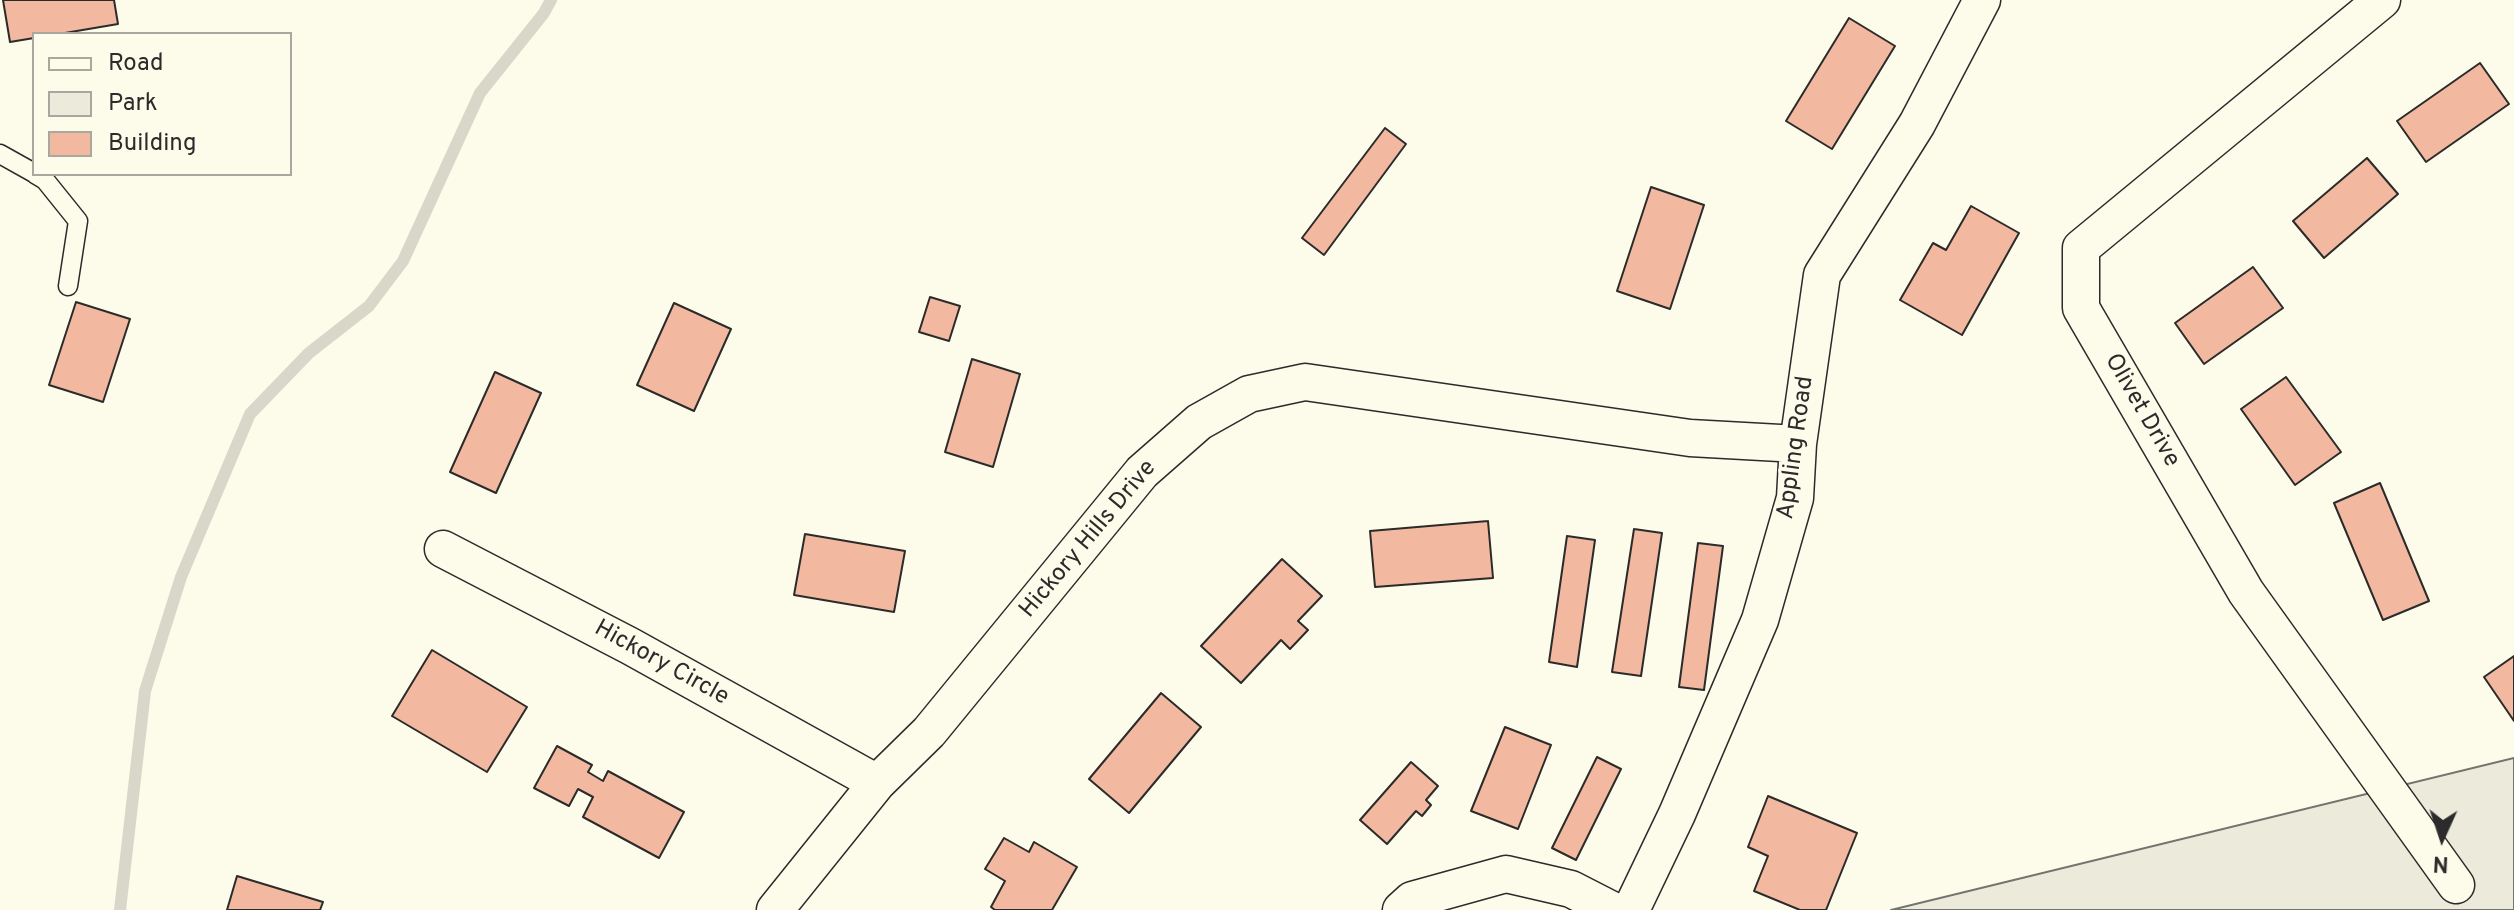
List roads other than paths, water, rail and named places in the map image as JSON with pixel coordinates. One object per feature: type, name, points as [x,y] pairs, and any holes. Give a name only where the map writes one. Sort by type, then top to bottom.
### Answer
[{"type":"street","name":"Appling Road","points":[[1631,910],[1677,814],[1760,620],[1795,498],[1798,444],[1822,275],[1917,124],[1982,0]]},
{"type":"street","name":"Olivet Drive","points":[[2382,0],[2081,248],[2081,308],[2246,592],[2456,885]]},
{"type":"street","name":"Hickory Hills Drive","points":[[775,910],[877,783],[929,732],[1142,472],[1199,422],[1249,394],[1305,382],[1690,438],[1798,444]]},
{"type":"street","name":"Hickory Circle","points":[[443,549],[630,646],[877,783]]},
{"type":"street","points":[[1401,910],[1412,900],[1506,874],[1571,889],[1612,910]]},
{"type":"lane","points":[[0,154],[32,172]]},
{"type":"lane","points":[[38,176],[78,221],[68,286]]},
{"type":"waterway","points":[[120,910],[145,691],[181,577],[250,414],[309,353],[369,306],[403,261],[480,93],[551,0]]}]
